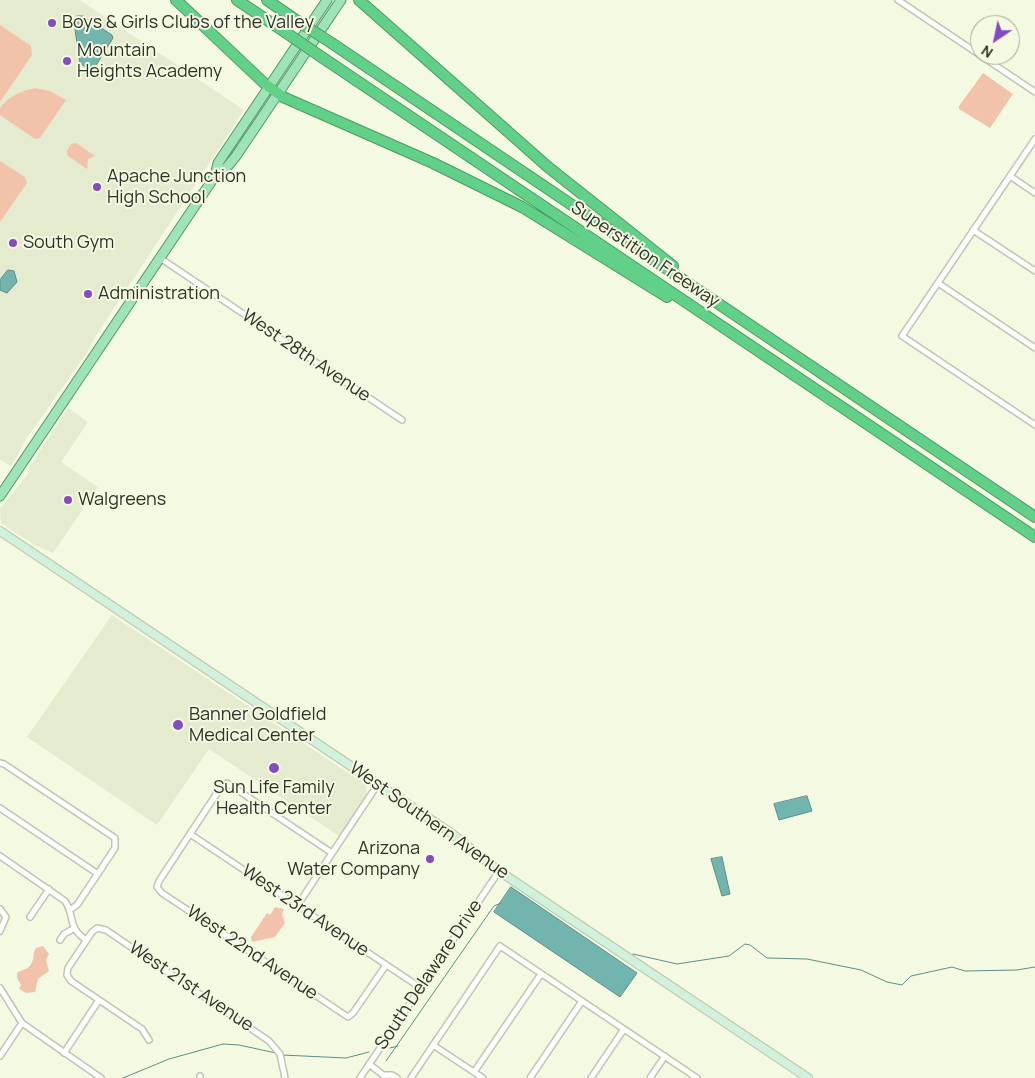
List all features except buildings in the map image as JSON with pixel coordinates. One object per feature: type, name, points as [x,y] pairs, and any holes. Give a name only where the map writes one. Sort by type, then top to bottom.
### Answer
[{"type":"highway","points":[[176,0],[278,94],[433,163],[522,207],[711,326],[770,359]]},
{"type":"highway","name":"Superstition Freeway","points":[[237,0],[1035,537]]},
{"type":"highway","name":"Superstition Freeway","points":[[267,0],[1035,517]]},
{"type":"highway","points":[[359,0],[548,167],[729,311]]},
{"type":"main road","points":[[215,176],[218,163],[327,0]]},
{"type":"main road","points":[[0,496],[215,176],[227,167],[236,156],[341,0]]},
{"type":"main road","name":"West Southern Avenue","points":[[0,530],[469,844],[499,871],[808,1078]]},
{"type":"street","points":[[898,0],[1035,92]]},
{"type":"street","points":[[1035,138],[902,336],[1035,425]]},
{"type":"street","points":[[1010,176],[1035,193]]},
{"type":"street","points":[[973,230],[1035,271]]},
{"type":"street","name":"West 28th Avenue","points":[[160,258],[402,420]]},
{"type":"street","points":[[938,283],[1035,348]]},
{"type":"street","points":[[0,763],[115,838],[116,843],[98,874],[77,905],[71,910]]},
{"type":"street","points":[[190,834],[221,787],[227,783],[332,853]]},
{"type":"street","points":[[297,906],[378,784]]},
{"type":"street","points":[[0,808],[98,874]]},
{"type":"street","name":"West 22nd Avenue","points":[[190,834],[159,881],[157,887],[162,893],[348,1017],[353,1013],[386,965]]},
{"type":"street","name":"West 23rd Avenue","points":[[190,834],[420,988]]},
{"type":"street","points":[[0,856],[65,901],[71,910],[73,929],[86,940],[68,968],[67,976],[71,981],[142,1029],[149,1040]]},
{"type":"street","name":"South Delaware Drive","points":[[360,1078],[499,871]]},
{"type":"street","points":[[30,917],[49,889]]},
{"type":"street","points":[[0,909],[6,917],[0,932]]},
{"type":"street","name":"West 21st Avenue","points":[[86,940],[97,928],[106,930],[264,1036],[280,1054],[284,1078]]},
{"type":"street","points":[[60,940],[64,934],[73,929]]},
{"type":"street","points":[[411,1078],[500,946],[697,1078]]},
{"type":"street","points":[[474,1072],[541,974]]},
{"type":"street","points":[[0,988],[22,1023],[101,1078]]},
{"type":"street","points":[[64,1053],[99,1000]]},
{"type":"street","points":[[530,1078],[582,1001]]},
{"type":"street","points":[[0,1056],[22,1023]]},
{"type":"street","points":[[591,1078],[624,1029]]},
{"type":"street","points":[[433,1044],[483,1078]]},
{"type":"street","points":[[650,1078],[665,1056]]},
{"type":"street","points":[[371,1062],[386,1076],[392,1075],[397,1078]]},
{"type":"shaded area","name":"Apache Junction High School","points":[[0,0],[80,0],[244,110],[86,354],[26,439],[11,467],[0,459]]},
{"type":"shaded area","points":[[0,25],[31,46],[32,55],[0,102]]},
{"type":"shaded area","points":[[983,73],[1013,94],[990,128],[959,109],[959,106]]},
{"type":"shaded area","points":[[35,88],[50,91],[66,100],[40,138],[35,139],[0,115],[0,108],[7,100]]},
{"type":"shaded area","points":[[76,143],[95,156],[88,159],[87,169],[68,156],[67,151],[71,144]]},
{"type":"shaded area","points":[[0,161],[25,177],[27,183],[0,222]]},
{"type":"shaded area","points":[[68,408],[88,422],[61,462],[98,487],[53,553],[36,546],[1,523],[0,509],[28,474],[30,466]]},
{"type":"shaded area","points":[[112,615],[366,785],[367,796],[339,836],[209,749],[157,825],[27,737]]},
{"type":"shaded area","points":[[275,907],[284,909],[282,914],[285,923],[275,937],[252,942],[251,937],[267,913],[270,915]]},
{"type":"shaded area","points":[[43,946],[49,954],[46,960],[49,971],[38,979],[35,992],[26,993],[19,989],[21,985],[17,978],[17,973],[30,966],[36,948]]},
{"type":"water","points":[[77,16],[83,16],[112,35],[113,38],[95,67],[89,70],[80,63],[74,23]]},
{"type":"water","points":[[8,270],[14,271],[17,282],[7,293],[0,290],[0,280]]},
{"type":"water","points":[[807,796],[812,811],[779,820],[774,804]]},
{"type":"water","points":[[722,857],[730,894],[722,896],[711,859]]},
{"type":"water","points":[[511,887],[637,973],[620,997],[494,912]]},
{"type":"waterway","points":[[386,1061],[494,906],[501,903]]},
{"type":"waterway","points":[[630,956],[633,954],[677,964],[729,956],[745,944],[750,945],[767,958],[807,959],[861,970],[887,982],[902,985],[911,976],[952,967],[965,971],[1017,970],[1035,967]]},
{"type":"waterway","points":[[123,1078],[169,1059],[223,1044],[239,1045],[276,1053]]},
{"type":"waterway","points":[[390,1048],[398,1046]]},
{"type":"waterway","points":[[282,1055],[346,1058],[369,1052]]},
{"type":"place","name":"Boys & Girls Clubs of the Valley","points":[[52,23]]},
{"type":"place","name":"Mountain Heights Academy","points":[[67,61]]},
{"type":"place","name":"Apache Junction High School","points":[[97,187]]},
{"type":"place","name":"South Gym","points":[[13,243]]},
{"type":"place","name":"Administration","points":[[88,294]]},
{"type":"place","name":"Walgreens","points":[[68,500]]},
{"type":"place","name":"Banner Goldfield Medical Center","points":[[178,725]]},
{"type":"place","name":"Sun Life Family Health Center","points":[[274,768]]},
{"type":"place","name":"Arizona Water Company","points":[[430,859]]}]
